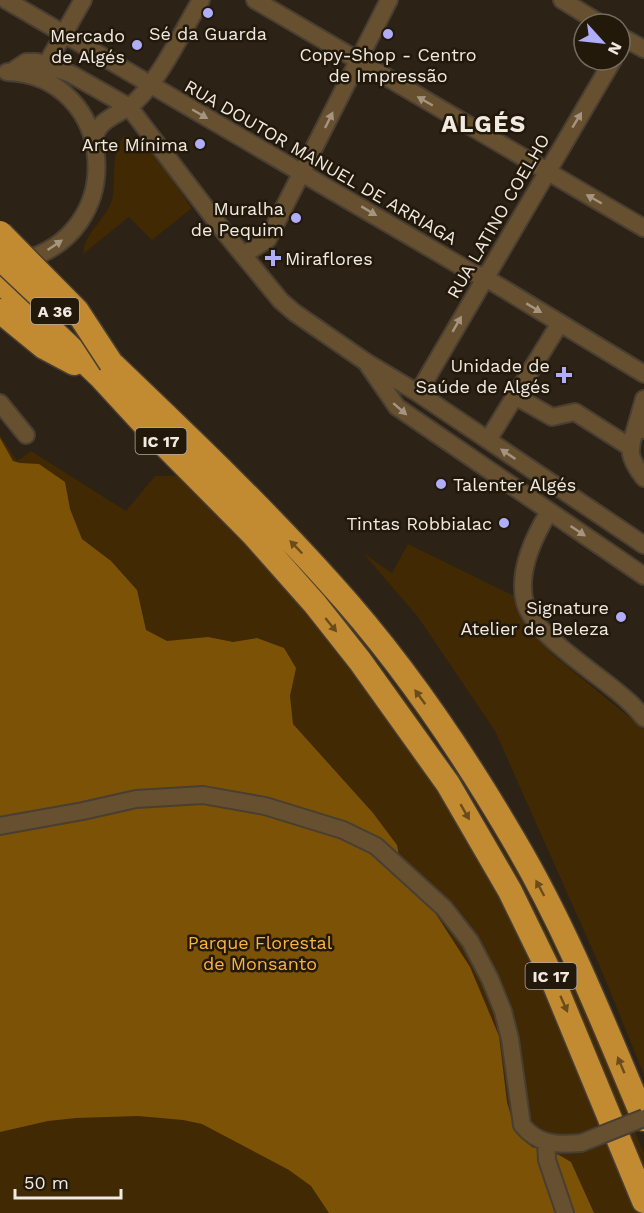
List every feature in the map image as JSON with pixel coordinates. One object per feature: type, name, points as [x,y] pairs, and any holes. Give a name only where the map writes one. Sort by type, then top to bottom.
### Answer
[{"type":"highway","points":[[0,233],[77,311],[106,370]]},
{"type":"highway","name":"A 36","points":[[0,260],[106,370]]},
{"type":"highway","name":"A 36","points":[[0,281],[106,370]]},
{"type":"highway","points":[[0,311],[44,347],[106,370]]},
{"type":"highway","name":"IC 17","points":[[106,370],[203,452],[330,582],[394,662],[454,745],[506,827],[554,915],[573,953],[644,1118]]},
{"type":"highway","name":"IC 17","points":[[106,370],[148,428],[231,510],[315,604],[365,668],[448,784],[510,891],[531,933],[570,1019],[644,1201]]},
{"type":"street","points":[[46,64],[83,0]]},
{"type":"street","points":[[94,143],[96,130],[102,124],[139,98],[201,0]]},
{"type":"street","points":[[255,0],[644,228]]},
{"type":"street","points":[[243,255],[268,239],[389,0]]},
{"type":"street","points":[[568,2],[583,12]]},
{"type":"street","name":"RUA DOUTOR MANUEL DE ARRIAGA","points":[[7,5],[63,33],[471,272],[484,277],[644,374]]},
{"type":"street","points":[[5,72],[26,62],[46,64],[88,83],[129,107],[243,255],[288,307],[366,362],[418,393],[644,545]]},
{"type":"street","points":[[0,260],[21,260],[39,255],[62,241],[75,228],[89,206],[95,187],[97,168],[94,143],[84,118],[67,97],[45,82],[5,72]]},
{"type":"street","name":"RUA LATINO COELHO","points":[[418,393],[606,72]]},
{"type":"street","points":[[102,124],[113,120],[124,122],[151,135]]},
{"type":"street","points":[[488,440],[560,323]]},
{"type":"street","points":[[366,362],[397,407],[644,576]]},
{"type":"street","points":[[515,396],[552,417],[575,412],[630,447]]},
{"type":"street","points":[[644,399],[640,429],[630,447],[630,456],[644,478]]},
{"type":"street","points":[[0,403],[26,435]]},
{"type":"street","points":[[549,512],[536,534],[527,559],[523,589],[526,605],[540,628],[629,701],[644,718]]},
{"type":"street","points":[[0,826],[83,812],[136,799],[203,795],[265,806],[343,830],[376,846],[444,908],[470,941],[490,979],[505,1020],[515,1063],[522,1125],[528,1132],[546,1142],[581,1143],[644,1118]]},
{"type":"street","points":[[546,1142],[547,1160],[565,1213]]},
{"type":"green space","points":[[125,135],[135,139],[154,155],[192,208],[152,240],[129,217],[83,254],[88,238],[111,203],[115,156]]},
{"type":"green space","name":"Parque Florestal de Monsanto","points":[[0,435],[17,461],[31,451],[126,511],[155,476],[201,475],[278,543],[354,630],[416,713],[521,879],[576,993],[644,1154],[644,1213],[0,1213]]},
{"type":"green space","name":"Parque Florestal de Monsanto","points":[[0,438],[13,461],[39,464],[65,482],[70,509],[82,539],[111,561],[137,590],[146,630],[167,641],[208,637],[233,642],[257,638],[284,648],[296,668],[290,696],[293,724],[373,813],[397,845],[404,883],[434,911],[470,967],[499,1036],[507,1102],[516,1133],[532,1147],[559,1155],[571,1162],[594,1213],[329,1213],[311,1186],[289,1170],[202,1124],[183,1120],[138,1116],[76,1118],[48,1121],[0,1132]]},
{"type":"green space","points":[[408,544],[514,596],[528,624],[551,653],[644,729],[644,1075],[601,969],[495,731],[418,617],[363,553],[392,573]]},
{"type":"place","name":"Sé da Guarda","points":[[208,13]]},
{"type":"place","name":"Copy-Shop - Centro de Impressão","points":[[388,34]]},
{"type":"place","name":"Mercado de Algés","points":[[137,45]]},
{"type":"place","name":"Arte Mínima","points":[[200,144]]},
{"type":"place","name":"Muralha de Pequim","points":[[296,218]]},
{"type":"place","name":"Miraflores","points":[[273,258]]},
{"type":"place","name":"Unidade de Saúde de Algés","points":[[564,375]]},
{"type":"place","name":"Talenter Algés","points":[[441,484]]},
{"type":"place","name":"Tintas Robbialac","points":[[504,523]]},
{"type":"place","name":"Signature Atelier de Beleza","points":[[621,617]]},
{"type":"district","name":"ALGÉS","points":[[484,124]]}]
